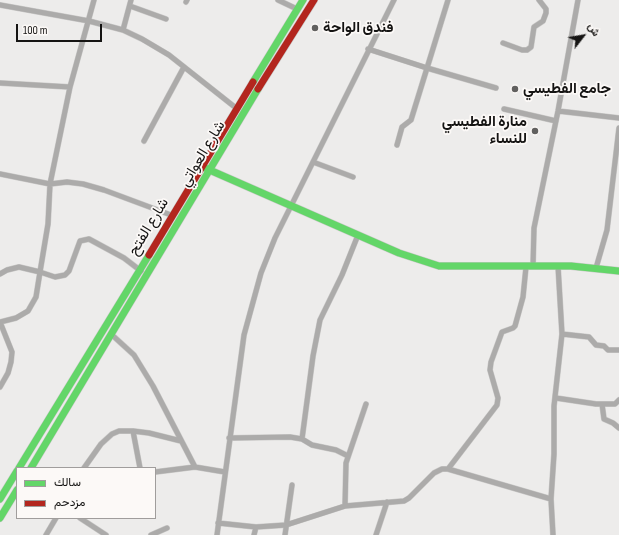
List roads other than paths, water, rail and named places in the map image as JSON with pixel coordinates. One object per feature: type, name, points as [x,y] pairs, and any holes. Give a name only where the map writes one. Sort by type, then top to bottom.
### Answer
[{"type":"main road","name":"شارع الفتح","points":[[20,467],[171,215],[303,0]]},
{"type":"main road","name":"شارع العواتي","points":[[31,467],[209,169],[314,0]]},
{"type":"main road","points":[[201,166],[399,253],[440,266],[558,266],[619,271]]},
{"type":"main road","points":[[0,499],[16,473]]},
{"type":"main road","points":[[0,518],[16,492]]},
{"type":"street","points":[[0,387],[8,373],[12,352],[0,322],[22,315],[32,306],[39,287],[48,224],[50,184],[70,87],[90,20],[94,0]]},
{"type":"street","points":[[123,30],[131,0]]},
{"type":"street","points":[[278,0],[297,9]]},
{"type":"street","points":[[217,535],[244,336],[261,273],[275,238],[368,49],[394,0]]},
{"type":"street","points":[[397,145],[402,127],[411,120],[448,0]]},
{"type":"street","points":[[503,43],[522,50],[527,50],[531,47],[534,27],[543,21],[546,13],[546,9],[539,0]]},
{"type":"street","points":[[448,469],[497,404],[498,398],[490,370],[491,362],[502,332],[515,326],[523,297],[530,266],[534,228],[558,111],[578,0]]},
{"type":"street","points":[[0,5],[90,20],[123,30],[142,38],[184,67],[236,108]]},
{"type":"street","points":[[130,6],[166,19]]},
{"type":"street","points":[[368,49],[496,88]]},
{"type":"street","points":[[144,141],[184,67]]},
{"type":"street","points":[[0,83],[70,87]]},
{"type":"street","points":[[504,109],[556,121]]},
{"type":"street","points":[[558,111],[619,118]]},
{"type":"street","points":[[596,268],[606,230],[619,128]]},
{"type":"street","points":[[313,162],[353,176]]},
{"type":"street","points":[[0,174],[50,184],[68,182],[83,184],[104,190],[171,215]]},
{"type":"street","points":[[302,439],[313,356],[320,320],[342,275],[358,235]]},
{"type":"street","points":[[0,274],[7,270],[19,267],[55,277],[65,275],[69,271],[80,241],[89,239],[124,258],[146,274]]},
{"type":"street","points":[[553,535],[551,499],[556,398],[562,334],[558,266]]},
{"type":"street","points":[[111,334],[134,355],[153,386],[181,442],[195,466]]},
{"type":"street","points":[[562,334],[589,337],[596,344],[604,346],[608,350],[619,350]]},
{"type":"street","points":[[556,398],[602,404],[615,404],[619,400]]},
{"type":"street","points":[[345,506],[348,456],[366,404]]},
{"type":"street","points":[[602,404],[604,419],[613,423],[619,428]]},
{"type":"street","points":[[85,467],[101,444],[112,434],[119,431],[133,430],[181,442]]},
{"type":"street","points":[[133,430],[140,467]]},
{"type":"street","points":[[229,438],[282,436],[302,439],[312,445],[336,450],[348,456]]},
{"type":"street","points":[[156,472],[195,466],[225,472]]},
{"type":"street","points":[[218,523],[256,527],[286,525],[359,503],[404,501],[409,498],[434,473],[448,469],[551,499]]},
{"type":"street","points":[[285,535],[292,485]]},
{"type":"street","points":[[376,535],[387,502]]},
{"type":"street","points":[[46,535],[55,519]]},
{"type":"street","points":[[82,519],[106,535]]},
{"type":"street","points":[[254,535],[256,527]]},
{"type":"street","points":[[151,535],[167,528]]},
{"type":"place","name":"فندق الواحة","points":[[315,28]]},
{"type":"place","name":"جامع الفطيسي","points":[[515,89]]},
{"type":"place","name":"منارة الفطيسي للنساء","points":[[535,131]]}]
